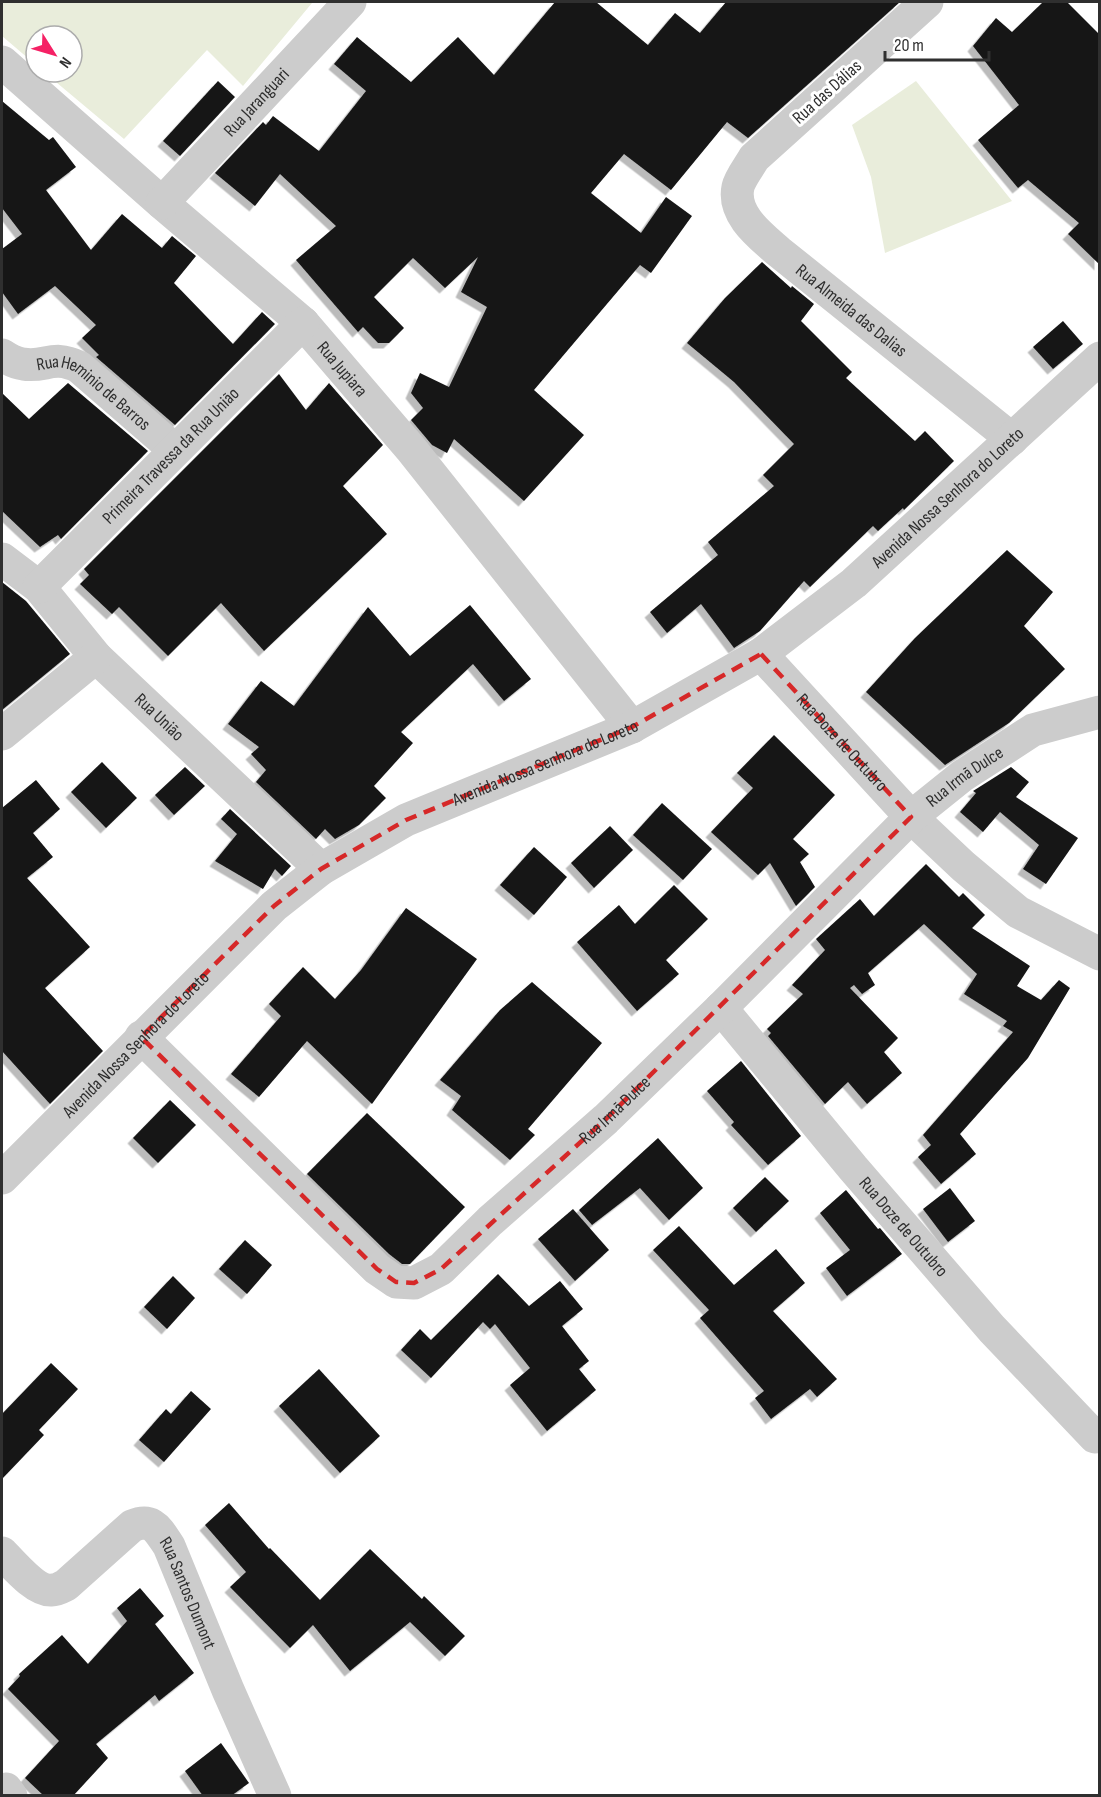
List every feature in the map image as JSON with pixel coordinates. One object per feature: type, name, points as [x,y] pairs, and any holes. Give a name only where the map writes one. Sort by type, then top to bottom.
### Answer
[{"type":"street","name":"Rua Jaranguari","points":[[162,202],[350,2]]},
{"type":"street","name":"Rua das Dálias","points":[[754,159],[927,2]]},
{"type":"street","name":"Rua Jupiara","points":[[2,62],[303,323],[411,449],[632,727]]},
{"type":"street","name":"Rua Almeida das Dalias","points":[[754,159],[738,187],[739,206],[752,228],[1012,439]]},
{"type":"street","name":"Primeira Travessa da Rua União","points":[[39,587],[303,323]]},
{"type":"street","name":"Rua Heminio de Barros","points":[[2,355],[23,364],[56,360],[79,367],[176,450]]},
{"type":"street","name":"Avenida Nossa Senhora do Loreto","points":[[2,1178],[274,906],[321,869],[406,820],[632,727],[761,654],[854,583],[1100,358]]},
{"type":"street","name":"Rua União","points":[[2,559],[39,587],[96,657],[321,869]]},
{"type":"street","name":"Rua Doze de Outubro","points":[[761,654],[911,817],[963,866],[1018,912],[1100,954]]},
{"type":"street","points":[[2,734],[96,657]]},
{"type":"street","name":"Rua Irmã Dulce","points":[[141,1037],[377,1269],[396,1282],[414,1283],[441,1269],[490,1221],[606,1119],[721,1008],[911,817],[962,776],[1033,730],[1100,712]]},
{"type":"street","name":"Rua Doze de Outubro","points":[[721,1008],[853,1168],[992,1329],[1095,1437]]},
{"type":"street","name":"Rua Santos Dumont","points":[[2,1553],[35,1584],[45,1590],[54,1591],[66,1585],[132,1526],[142,1521],[150,1523],[157,1529],[169,1546],[228,1690],[275,1796]]},
{"type":"highlighted area","points":[[761,654],[911,817],[606,1119],[441,1269],[414,1283],[396,1282],[377,1269],[141,1037],[274,906],[321,869],[406,820],[632,727]]},
{"type":"green space","points":[[2,2],[312,3],[243,86],[207,50],[124,139],[58,84],[84,84],[84,24],[24,24],[24,55],[2,36]]},
{"type":"green space","points":[[916,81],[1012,201],[885,253],[871,177],[852,125]]},
{"type":"building","points":[[555,2],[596,2],[648,45],[675,13],[700,33],[726,2],[900,2],[748,138],[727,122],[671,190],[624,154],[591,193],[641,233],[666,197],[692,216],[651,273],[640,265],[534,390],[584,435],[524,501],[454,439],[447,453],[432,445],[411,420],[423,408],[411,393],[420,373],[449,387],[487,307],[461,292],[478,257],[445,288],[413,258],[374,297],[404,328],[389,343],[378,343],[363,327],[358,332],[296,260],[336,226],[280,174],[255,206],[215,173],[263,122],[266,125],[273,116],[319,151],[366,91],[334,64],[357,37],[411,82],[458,37],[494,75]]},
{"type":"building","points":[[1043,2],[1067,2],[1100,35],[1100,265],[1068,234],[1079,223],[1028,180],[1018,188],[978,140],[1019,105],[973,46],[996,18],[1012,32]]},
{"type":"building","points":[[218,81],[235,97],[180,156],[163,141]]},
{"type":"building","points":[[2,101],[49,140],[53,137],[76,167],[46,190],[91,250],[122,214],[162,248],[172,236],[196,256],[174,283],[233,344],[262,312],[275,324],[175,425],[96,357],[99,355],[82,338],[96,325],[55,286],[18,314],[2,292],[2,249],[22,234],[2,208]]},
{"type":"building","points":[[762,262],[791,288],[792,286],[814,304],[801,321],[852,372],[846,378],[915,441],[925,431],[954,461],[904,510],[903,508],[878,531],[873,526],[810,587],[804,581],[760,631],[734,648],[701,604],[667,633],[650,612],[718,555],[708,542],[774,486],[763,475],[794,444],[734,382],[687,343],[725,298]]},
{"type":"building","points":[[1063,321],[1083,344],[1053,369],[1033,347]]},
{"type":"building","points":[[279,374],[306,410],[329,383],[383,445],[343,486],[387,534],[264,651],[221,603],[168,656],[119,607],[112,614],[80,584],[89,575],[84,569]]},
{"type":"building","points":[[68,383],[148,451],[61,539],[58,535],[40,547],[2,511],[2,393],[29,419]]},
{"type":"building","points":[[1007,550],[1053,592],[1024,626],[1065,669],[1009,723],[945,765],[866,692],[915,638]]},
{"type":"building","points":[[2,582],[26,601],[70,654],[2,710]]},
{"type":"building","points":[[470,605],[531,679],[504,701],[473,664],[401,732],[413,743],[374,786],[386,798],[359,825],[335,839],[325,829],[316,839],[256,782],[266,770],[251,754],[259,747],[228,724],[261,681],[294,706],[368,607],[410,656]]},
{"type":"building","points":[[774,735],[835,795],[793,839],[809,854],[800,862],[815,887],[796,906],[770,863],[758,875],[711,832],[753,788],[737,773]]},
{"type":"building","points":[[102,762],[137,798],[106,828],[71,792]]},
{"type":"building","points":[[185,767],[205,786],[174,815],[155,795]]},
{"type":"building","points":[[1011,767],[1029,782],[1016,797],[1078,838],[1046,884],[1023,869],[1039,845],[1000,812],[983,832],[960,812],[976,793],[973,791]]},
{"type":"building","points":[[36,780],[60,809],[33,833],[53,857],[27,878],[90,947],[45,988],[103,1051],[50,1104],[2,1051],[2,808]]},
{"type":"building","points":[[662,803],[712,849],[683,880],[633,835]]},
{"type":"building","points":[[230,809],[291,866],[282,876],[275,869],[263,889],[215,861],[237,834],[221,819]]},
{"type":"building","points":[[610,826],[633,850],[594,888],[571,863]]},
{"type":"building","points":[[534,847],[567,877],[534,915],[500,885]]},
{"type":"building","points":[[926,864],[959,897],[963,893],[985,915],[972,928],[1030,966],[1017,986],[1041,1000],[1059,980],[1070,988],[1028,1058],[960,1134],[976,1154],[941,1184],[918,1157],[931,1145],[923,1135],[1013,1032],[1003,1026],[1007,1021],[964,994],[977,974],[924,924],[868,973],[875,985],[862,994],[854,985],[850,988],[898,1038],[884,1052],[902,1073],[867,1104],[848,1082],[825,1104],[768,1036],[771,1033],[767,1029],[803,994],[792,985],[825,950],[816,939],[860,899],[874,916]]},
{"type":"building","points":[[674,885],[708,919],[666,960],[679,974],[637,1011],[577,942],[619,905],[635,924]]},
{"type":"building","points":[[406,908],[477,959],[372,1104],[307,1041],[259,1097],[231,1074],[281,1016],[269,1004],[303,967],[335,999],[361,970]]},
{"type":"building","points":[[532,982],[602,1043],[528,1129],[535,1135],[510,1160],[452,1110],[461,1096],[440,1080],[500,1010]]},
{"type":"building","points":[[741,1061],[801,1136],[768,1165],[731,1125],[734,1122],[707,1091]]},
{"type":"building","points":[[170,1100],[196,1125],[158,1163],[133,1138]]},
{"type":"building","points":[[367,1113],[465,1207],[410,1264],[402,1264],[389,1254],[307,1174]]},
{"type":"building","points":[[658,1138],[703,1188],[669,1220],[640,1188],[592,1225],[579,1210]]},
{"type":"building","points":[[765,1177],[789,1201],[756,1232],[733,1208]]},
{"type":"building","points":[[950,1188],[975,1221],[948,1242],[923,1209]]},
{"type":"building","points":[[846,1190],[902,1254],[847,1296],[826,1268],[850,1250],[820,1213]]},
{"type":"building","points":[[573,1209],[609,1250],[575,1281],[538,1239]]},
{"type":"building","points":[[679,1226],[734,1285],[776,1249],[805,1283],[773,1311],[837,1379],[817,1397],[810,1389],[771,1419],[755,1398],[764,1391],[700,1318],[709,1310],[653,1250]]},
{"type":"building","points":[[245,1240],[272,1265],[247,1294],[219,1269]]},
{"type":"building","points":[[498,1274],[529,1306],[560,1281],[583,1309],[562,1326],[589,1361],[579,1369],[596,1390],[547,1431],[510,1385],[530,1368],[495,1324],[490,1329],[483,1322],[431,1378],[401,1350],[420,1329],[431,1340]]},
{"type":"building","points":[[173,1276],[195,1298],[167,1329],[144,1307]]},
{"type":"building","points":[[51,1363],[78,1389],[39,1430],[44,1435],[2,1479],[2,1414]]},
{"type":"building","points":[[319,1369],[380,1436],[340,1473],[279,1406]]},
{"type":"building","points":[[191,1391],[211,1409],[164,1462],[139,1440],[166,1409],[171,1414]]},
{"type":"building","points":[[229,1503],[269,1549],[320,1600],[370,1549],[422,1599],[424,1596],[465,1636],[445,1656],[410,1622],[350,1671],[313,1625],[290,1648],[230,1587],[246,1572],[205,1525]]},
{"type":"building","points":[[140,1588],[164,1616],[155,1624],[194,1673],[159,1701],[155,1695],[96,1744],[108,1758],[73,1796],[44,1796],[25,1778],[59,1741],[8,1689],[20,1676],[19,1674],[62,1635],[88,1664],[127,1621],[117,1608]]},
{"type":"building","points":[[221,1743],[249,1783],[231,1796],[203,1796],[185,1771]]}]
